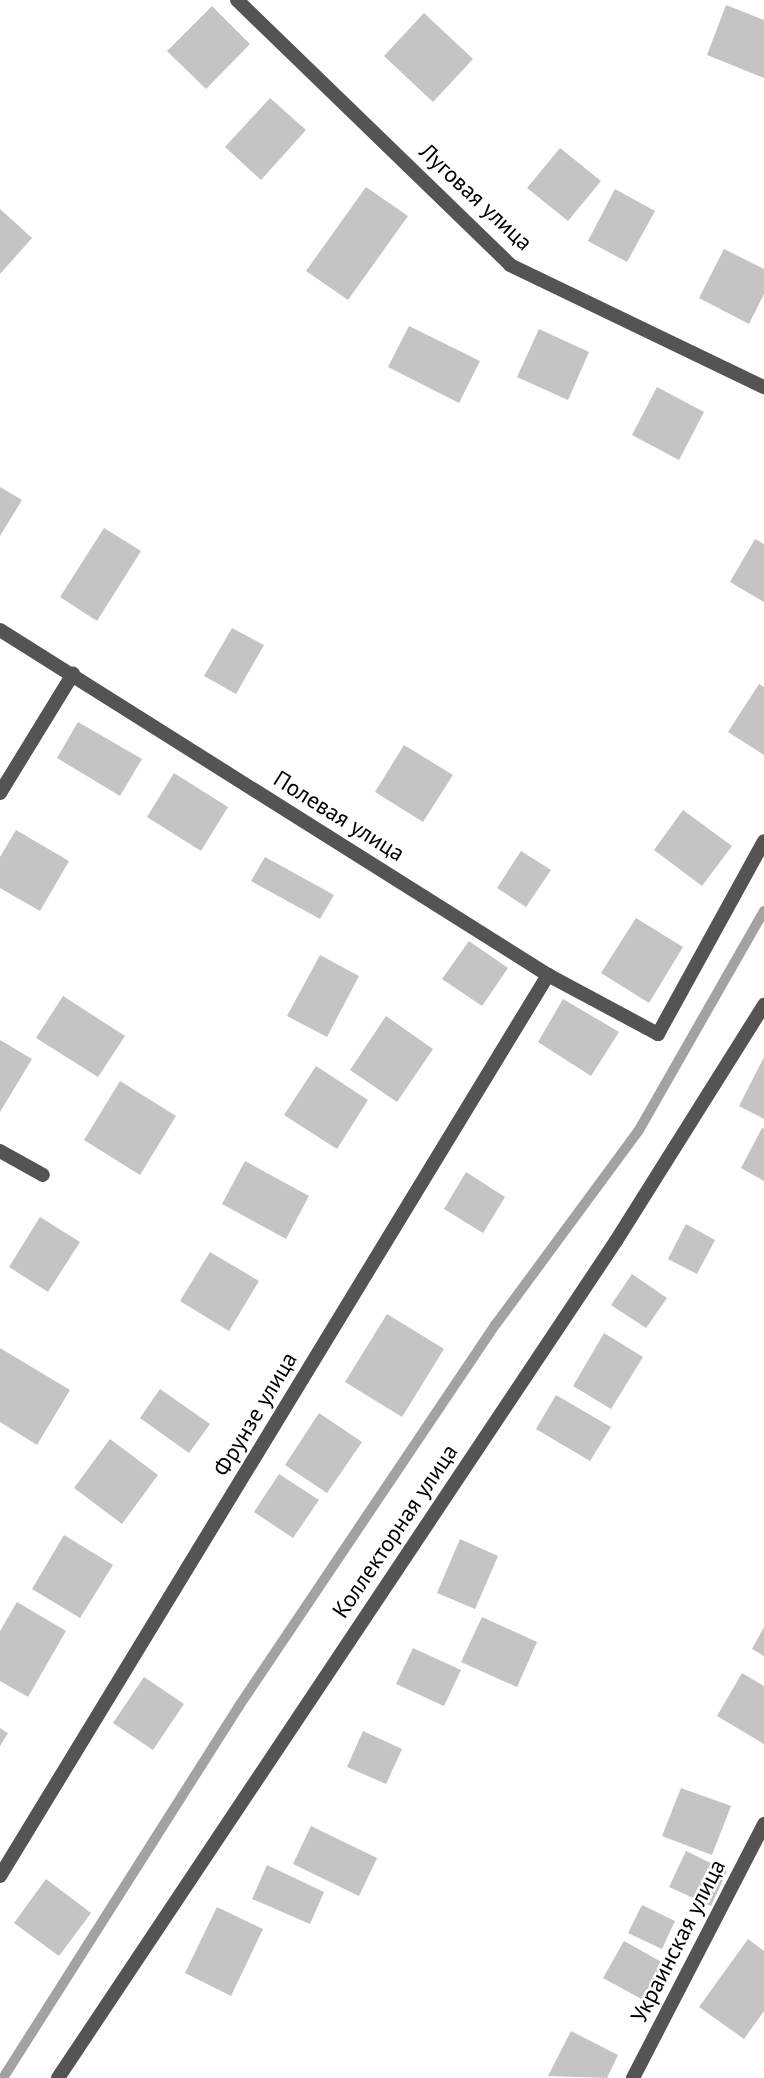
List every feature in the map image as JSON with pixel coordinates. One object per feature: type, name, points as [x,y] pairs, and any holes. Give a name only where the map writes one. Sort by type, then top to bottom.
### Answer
[{"type":"street","name":"Луговая улица","points":[[237,0],[510,265],[764,387]]},
{"type":"street","name":"Полевая улица","points":[[0,630],[548,975],[658,1034],[764,842]]},
{"type":"street","points":[[0,793],[73,674]]},
{"type":"street","name":"Фрунзе улица","points":[[0,1875],[548,975]]},
{"type":"street","name":"Коллекторная улица","points":[[58,2078],[609,1253],[764,1005]]},
{"type":"street","points":[[0,1151],[43,1175]]},
{"type":"street","name":"Украинская улица","points":[[633,2078],[764,1825]]},
{"type":"building","points":[[726,5],[764,20],[764,78],[707,55]]},
{"type":"building","points":[[212,6],[250,44],[206,89],[167,51]]},
{"type":"building","points":[[424,13],[473,59],[433,102],[384,56]]},
{"type":"building","points":[[270,98],[306,130],[261,180],[225,147]]},
{"type":"building","points":[[560,148],[601,181],[568,221],[527,188]]},
{"type":"building","points":[[366,187],[408,216],[348,300],[306,271]]},
{"type":"building","points":[[615,189],[655,211],[627,262],[588,241]]},
{"type":"building","points":[[0,209],[32,238],[0,274]]},
{"type":"building","points":[[724,249],[764,269],[764,294],[749,324],[699,298]]},
{"type":"building","points":[[409,326],[480,361],[459,403],[388,367]]},
{"type":"building","points":[[539,329],[589,352],[568,400],[517,377]]},
{"type":"building","points":[[657,387],[704,412],[679,460],[632,435]]},
{"type":"building","points":[[0,487],[22,500],[0,536]]},
{"type":"building","points":[[104,528],[141,551],[97,621],[60,597]]},
{"type":"building","points":[[755,539],[764,544],[764,602],[730,582]]},
{"type":"building","points":[[232,628],[264,645],[236,694],[204,676]]},
{"type":"building","points":[[759,684],[764,687],[764,755],[728,732]]},
{"type":"building","points":[[78,722],[142,759],[120,796],[57,758]]},
{"type":"building","points":[[404,745],[453,775],[423,822],[375,792]]},
{"type":"building","points":[[174,773],[228,807],[201,851],[147,817]]},
{"type":"building","points":[[683,810],[732,846],[702,886],[654,850]]},
{"type":"building","points":[[16,830],[69,861],[40,911],[0,888],[0,857]]},
{"type":"building","points":[[521,851],[551,870],[526,907],[497,888]]},
{"type":"building","points":[[265,857],[334,895],[320,919],[251,881]]},
{"type":"building","points":[[636,918],[683,947],[649,1003],[601,973]]},
{"type":"building","points":[[469,941],[508,968],[482,1006],[442,979]]},
{"type":"building","points":[[320,955],[359,976],[327,1037],[287,1016]]},
{"type":"building","points":[[63,996],[125,1036],[98,1077],[36,1038]]},
{"type":"building","points":[[563,999],[619,1032],[591,1076],[538,1042]]},
{"type":"building","points":[[386,1016],[433,1049],[397,1102],[350,1070]]},
{"type":"building","points":[[0,1040],[32,1059],[0,1112]]},
{"type":"building","points":[[764,1057],[764,1119],[739,1106]]},
{"type":"building","points":[[316,1066],[368,1100],[337,1149],[284,1115]]},
{"type":"building","points":[[120,1081],[176,1116],[140,1175],[84,1140]]},
{"type":"building","points":[[762,1128],[764,1129],[764,1181],[741,1168]]},
{"type":"building","points":[[245,1161],[309,1196],[286,1239],[222,1204]]},
{"type":"building","points":[[466,1172],[505,1197],[483,1233],[444,1209]]},
{"type":"building","points":[[40,1217],[80,1242],[48,1292],[9,1267]]},
{"type":"building","points":[[686,1224],[715,1240],[697,1274],[668,1259]]},
{"type":"building","points":[[210,1252],[259,1281],[229,1331],[180,1301]]},
{"type":"building","points":[[632,1274],[667,1298],[646,1328],[611,1305]]},
{"type":"building","points":[[387,1314],[444,1349],[402,1417],[345,1382]]},
{"type":"building","points":[[604,1333],[643,1357],[611,1409],[573,1386]]},
{"type":"building","points":[[0,1348],[70,1390],[37,1445],[0,1422]]},
{"type":"building","points":[[160,1389],[210,1424],[189,1453],[140,1418]]},
{"type":"building","points":[[556,1395],[611,1427],[590,1461],[536,1429]]},
{"type":"building","points":[[319,1413],[362,1442],[327,1493],[285,1465]]},
{"type":"building","points":[[110,1439],[158,1475],[122,1524],[74,1488]]},
{"type":"building","points":[[279,1474],[319,1500],[293,1538],[254,1512]]},
{"type":"building","points":[[64,1535],[113,1565],[80,1618],[32,1589]]},
{"type":"building","points":[[460,1539],[498,1556],[475,1609],[437,1593]]},
{"type":"building","points":[[17,1602],[66,1631],[28,1697],[0,1681],[0,1631]]},
{"type":"building","points":[[482,1617],[537,1642],[517,1687],[461,1662]]},
{"type":"building","points":[[764,1627],[764,1656],[752,1649]]},
{"type":"building","points":[[413,1648],[461,1670],[444,1706],[396,1684]]},
{"type":"building","points":[[742,1673],[764,1686],[764,1744],[717,1716]]},
{"type":"building","points":[[144,1677],[184,1704],[153,1750],[113,1723]]},
{"type":"building","points":[[0,1728],[8,1733],[0,1746]]},
{"type":"building","points":[[363,1731],[402,1749],[386,1784],[347,1767]]},
{"type":"building","points":[[681,1788],[731,1806],[712,1855],[662,1836]]},
{"type":"building","points":[[311,1826],[377,1858],[359,1896],[293,1864]]},
{"type":"building","points":[[686,1851],[727,1871],[711,1906],[669,1887]]},
{"type":"building","points":[[267,1865],[324,1892],[310,1924],[252,1899]]},
{"type":"building","points":[[46,1879],[91,1913],[59,1956],[14,1923]]},
{"type":"building","points":[[642,1905],[675,1921],[662,1949],[628,1933]]},
{"type":"building","points":[[217,1907],[263,1929],[231,1996],[185,1973]]},
{"type":"building","points":[[748,1939],[764,1951],[764,2011],[744,2039],[699,2007]]},
{"type":"building","points":[[624,1941],[665,1964],[645,2001],[603,1978]]},
{"type":"building","points":[[571,2031],[618,2055],[607,2078],[548,2076]]},
{"type":"waterway","points":[[3,2078],[239,1706],[496,1324],[639,1130],[764,911]]}]
